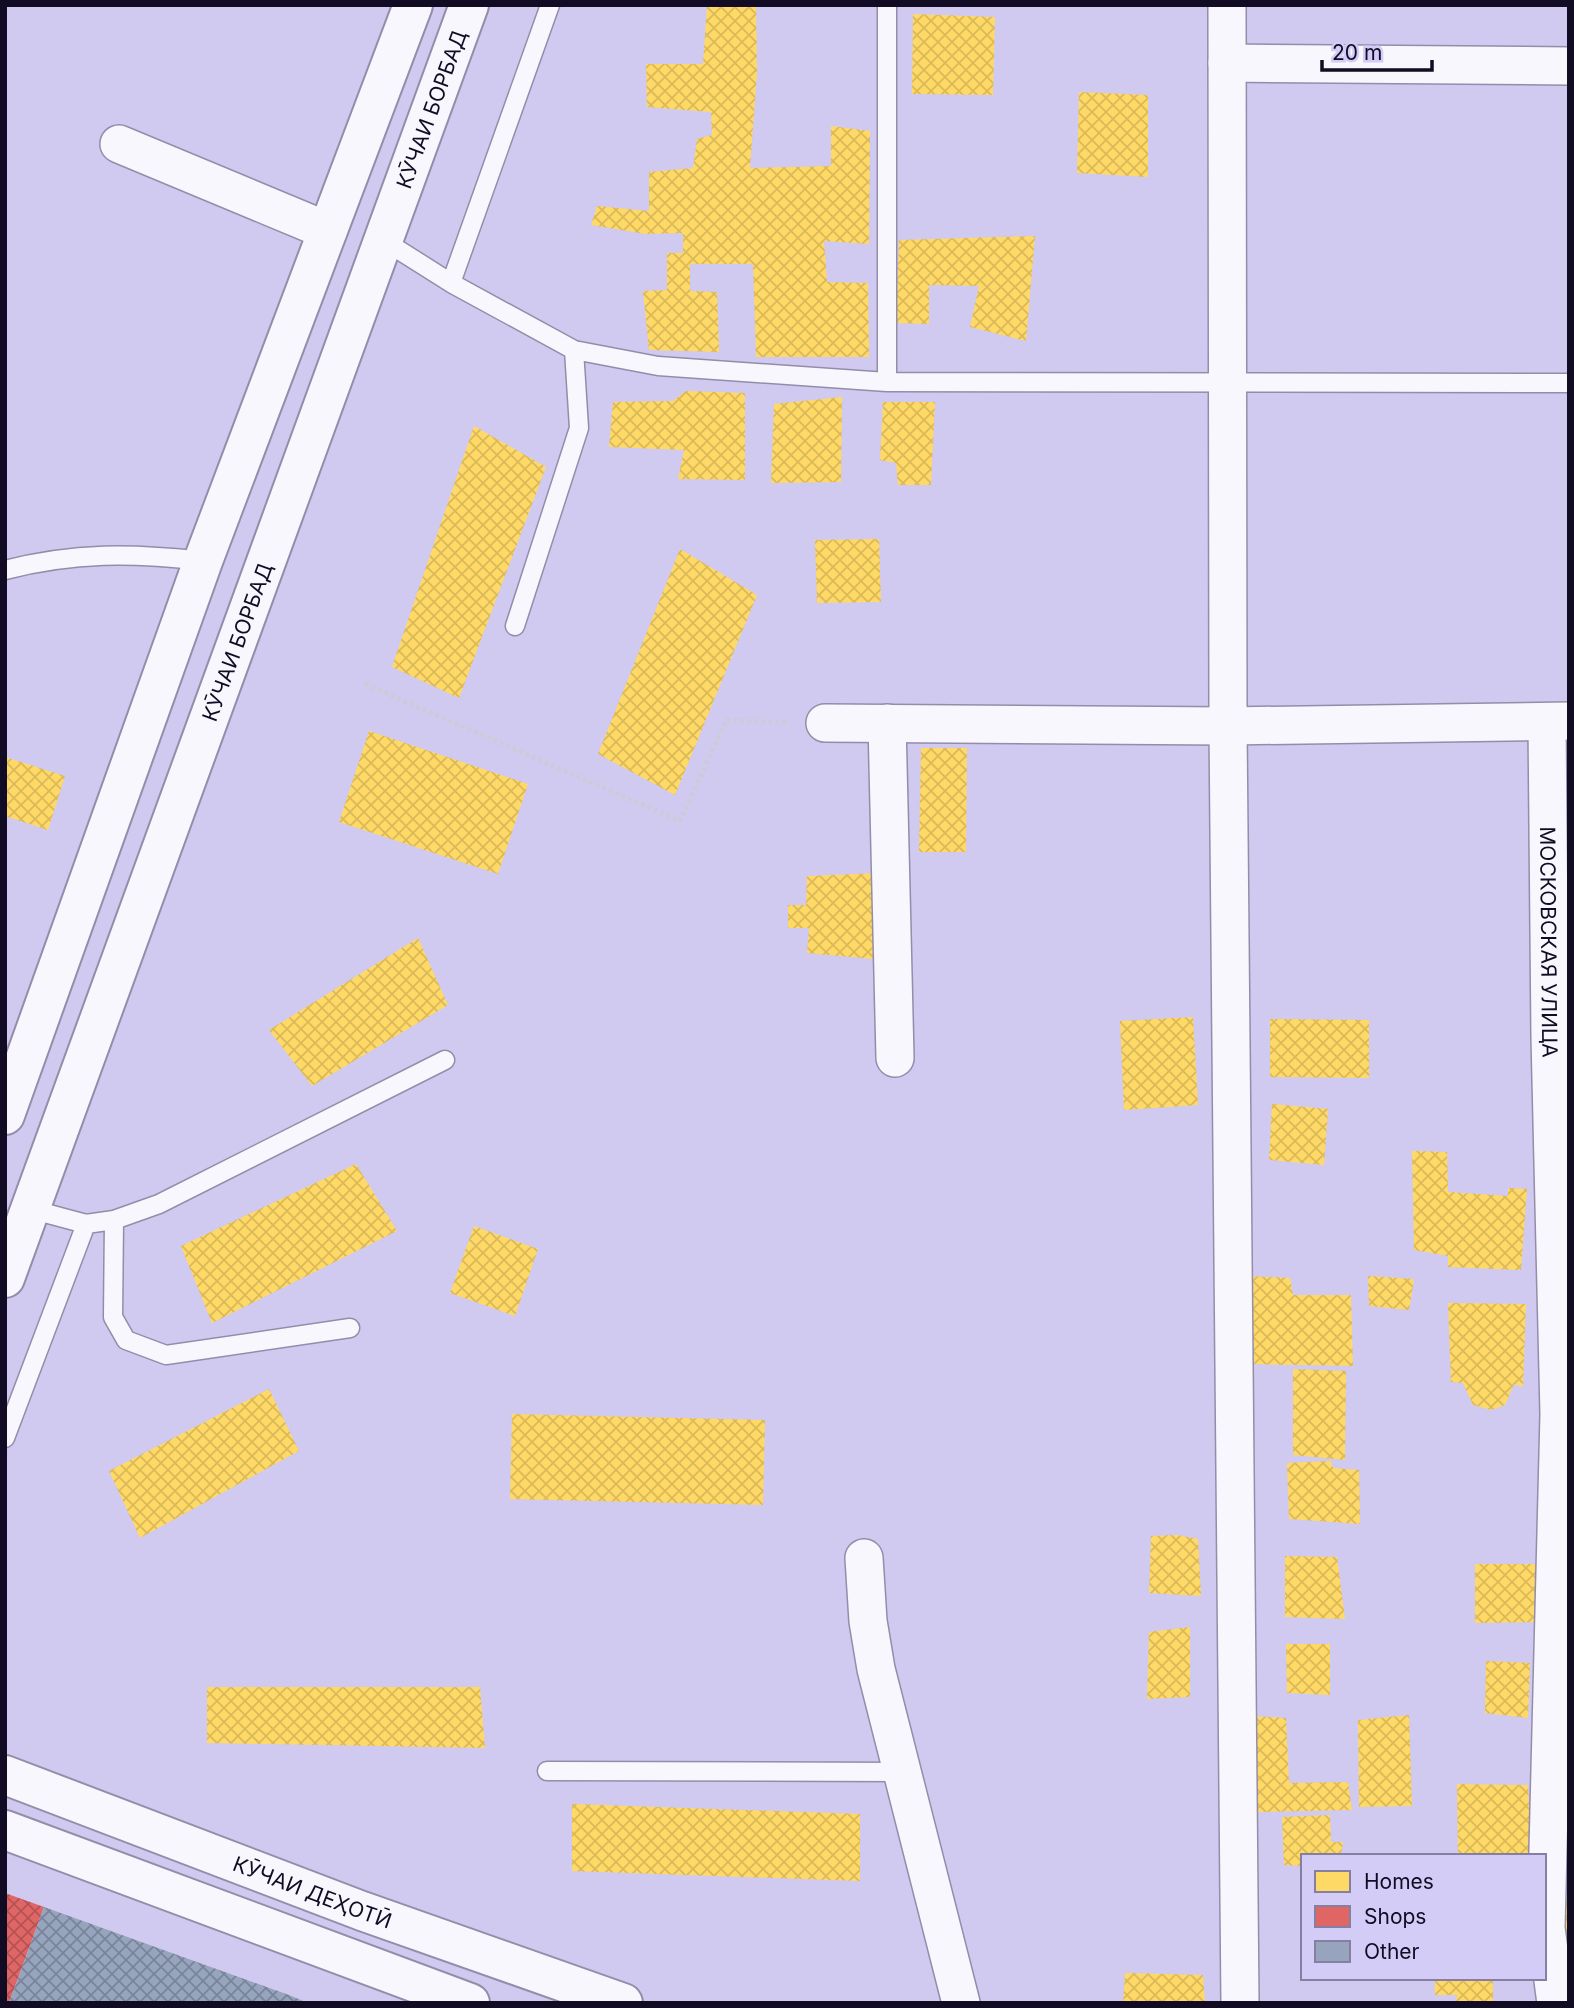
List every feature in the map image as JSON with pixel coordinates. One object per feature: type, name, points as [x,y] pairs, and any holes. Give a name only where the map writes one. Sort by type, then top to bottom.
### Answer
[{"type":"main road","points":[[5,1115],[203,561],[413,5]]},
{"type":"main road","name":"КӮЧАИ БОРБАД","points":[[5,1278],[469,5]]},
{"type":"main road","name":"КӮЧАИ ДЕҲОТӢ","points":[[5,1775],[362,1911],[624,2003]]},
{"type":"main road","points":[[5,1830],[457,2000]]},
{"type":"street","points":[[1227,5],[1228,726],[1240,2003]]},
{"type":"street","points":[[1227,63],[1569,66]]},
{"type":"street","points":[[120,144],[328,231]]},
{"type":"street","points":[[825,723],[1228,726],[1558,721]]},
{"type":"street","name":"МОСКОВСКАЯ УЛИЦА","points":[[1556,2003],[1546,1928],[1560,1780],[1564,1414],[1558,721]]},
{"type":"street","points":[[887,723],[895,1058]]},
{"type":"street","points":[[864,1558],[868,1621],[876,1669],[961,2003]]},
{"type":"lane","points":[[451,283],[550,5]]},
{"type":"lane","points":[[887,5],[887,382]]},
{"type":"lane","points":[[383,240],[451,283],[575,350],[658,366],[887,382],[1569,383]]},
{"type":"lane","points":[[516,626],[579,428],[575,350]]},
{"type":"lane","points":[[5,570],[49,559],[108,553],[203,561]]},
{"type":"lane","points":[[30,1209],[86,1224],[114,1220],[159,1204],[445,1060]]},
{"type":"lane","points":[[114,1220],[113,1317],[126,1340],[166,1355],[350,1328]]},
{"type":"lane","points":[[5,1438],[86,1224]]},
{"type":"lane","points":[[547,1771],[903,1772]]},
{"type":"path","points":[[365,684],[680,821],[726,720],[825,723]]},
{"type":"building: Homes","points":[[707,5],[756,5],[757,72],[750,168],[831,166],[831,126],[870,131],[869,244],[824,241],[827,282],[868,283],[869,357],[756,357],[753,264],[690,264],[690,291],[717,292],[719,352],[649,350],[643,291],[667,290],[667,253],[683,253],[683,233],[646,234],[591,225],[597,206],[649,211],[649,172],[693,168],[697,139],[712,135],[711,112],[647,107],[646,64],[703,64]]},
{"type":"building: Homes","points":[[913,14],[995,17],[993,95],[912,94]]},
{"type":"building: Homes","points":[[1079,92],[1148,95],[1148,177],[1077,173]]},
{"type":"building: Homes","points":[[1035,236],[1026,341],[970,327],[979,286],[929,285],[929,324],[896,323],[899,240]]},
{"type":"building: Homes","points":[[686,391],[745,393],[745,480],[678,479],[684,450],[609,447],[613,402],[673,401]]},
{"type":"building: Homes","points":[[842,397],[841,482],[771,483],[774,404]]},
{"type":"building: Homes","points":[[883,402],[935,402],[931,485],[898,485],[896,463],[880,460]]},
{"type":"building: Homes","points":[[474,426],[546,467],[459,698],[392,667]]},
{"type":"building: Homes","points":[[879,539],[881,602],[817,603],[815,540]]},
{"type":"building: Homes","points":[[680,549],[757,595],[675,795],[598,754]]},
{"type":"building: Homes","points":[[369,731],[528,784],[498,874],[339,822]]},
{"type":"building: Homes","points":[[921,748],[967,748],[966,852],[919,852]]},
{"type":"building: Homes","points":[[5,757],[65,776],[48,830],[5,816]]},
{"type":"building: Homes","points":[[879,873],[884,960],[807,953],[809,928],[788,928],[788,905],[806,905],[807,876]]},
{"type":"building: Homes","points":[[418,938],[448,1005],[312,1086],[269,1030]]},
{"type":"building: Homes","points":[[1193,1017],[1198,1105],[1124,1110],[1120,1021]]},
{"type":"building: Homes","points":[[1270,1019],[1369,1020],[1369,1078],[1270,1077]]},
{"type":"building: Homes","points":[[1272,1104],[1328,1109],[1324,1165],[1269,1160]]},
{"type":"building: Homes","points":[[1412,1151],[1447,1152],[1448,1192],[1508,1196],[1508,1188],[1527,1189],[1521,1270],[1448,1267],[1448,1256],[1414,1250]]},
{"type":"building: Homes","points":[[356,1164],[397,1231],[212,1323],[181,1246]]},
{"type":"building: Homes","points":[[474,1226],[538,1249],[515,1316],[450,1293]]},
{"type":"building: Homes","points":[[1248,1276],[1290,1278],[1293,1295],[1351,1295],[1353,1366],[1250,1364]]},
{"type":"building: Homes","points":[[1368,1276],[1414,1279],[1409,1310],[1369,1306]]},
{"type":"building: Homes","points":[[1448,1303],[1526,1304],[1523,1387],[1514,1384],[1505,1405],[1491,1410],[1473,1405],[1463,1383],[1451,1382]]},
{"type":"building: Homes","points":[[1293,1369],[1346,1371],[1345,1460],[1293,1455]]},
{"type":"building: Homes","points":[[269,1389],[299,1451],[140,1538],[109,1471]]},
{"type":"building: Homes","points":[[512,1414],[765,1420],[763,1505],[510,1499]]},
{"type":"building: Homes","points":[[1331,1461],[1333,1468],[1359,1470],[1360,1524],[1289,1519],[1287,1463]]},
{"type":"building: Homes","points":[[1177,1535],[1198,1539],[1201,1596],[1149,1593],[1151,1536]]},
{"type":"building: Homes","points":[[1285,1556],[1337,1557],[1345,1619],[1285,1617]]},
{"type":"building: Homes","points":[[1475,1564],[1543,1564],[1544,1622],[1475,1623]]},
{"type":"building: Homes","points":[[1190,1627],[1190,1697],[1147,1699],[1149,1632]]},
{"type":"building: Homes","points":[[1286,1644],[1330,1644],[1330,1695],[1287,1693]]},
{"type":"building: Homes","points":[[1486,1661],[1530,1663],[1528,1718],[1485,1713]]},
{"type":"building: Homes","points":[[207,1687],[480,1687],[485,1748],[207,1743]]},
{"type":"building: Homes","points":[[1409,1715],[1412,1806],[1359,1807],[1358,1720]]},
{"type":"building: Homes","points":[[1252,1716],[1286,1718],[1289,1783],[1348,1782],[1352,1810],[1254,1812]]},
{"type":"building: Homes","points":[[1457,1784],[1528,1785],[1531,1854],[1458,1854]]},
{"type":"building: Homes","points":[[1562,1798],[1569,1798],[1569,1872],[1563,1871]]},
{"type":"building: Homes","points":[[572,1804],[860,1814],[860,1881],[572,1871]]},
{"type":"building: Homes","points":[[1330,1815],[1331,1842],[1343,1842],[1341,1854],[1301,1854],[1301,1866],[1284,1865],[1282,1817]]},
{"type":"building: Homes","points":[[1564,1899],[1569,1899],[1569,1981],[1564,1981]]},
{"type":"building: Homes","points":[[1125,1973],[1203,1975],[1205,2003],[1123,2003]]},
{"type":"building: Homes","points":[[1435,1980],[1493,1980],[1493,2003],[1456,2003],[1457,1995],[1435,1995]]},
{"type":"building: Shops","points":[[5,1893],[44,1907],[9,2003],[5,2003]]},
{"type":"building: Other","points":[[44,1907],[289,1995],[308,2003],[9,2003]]}]
